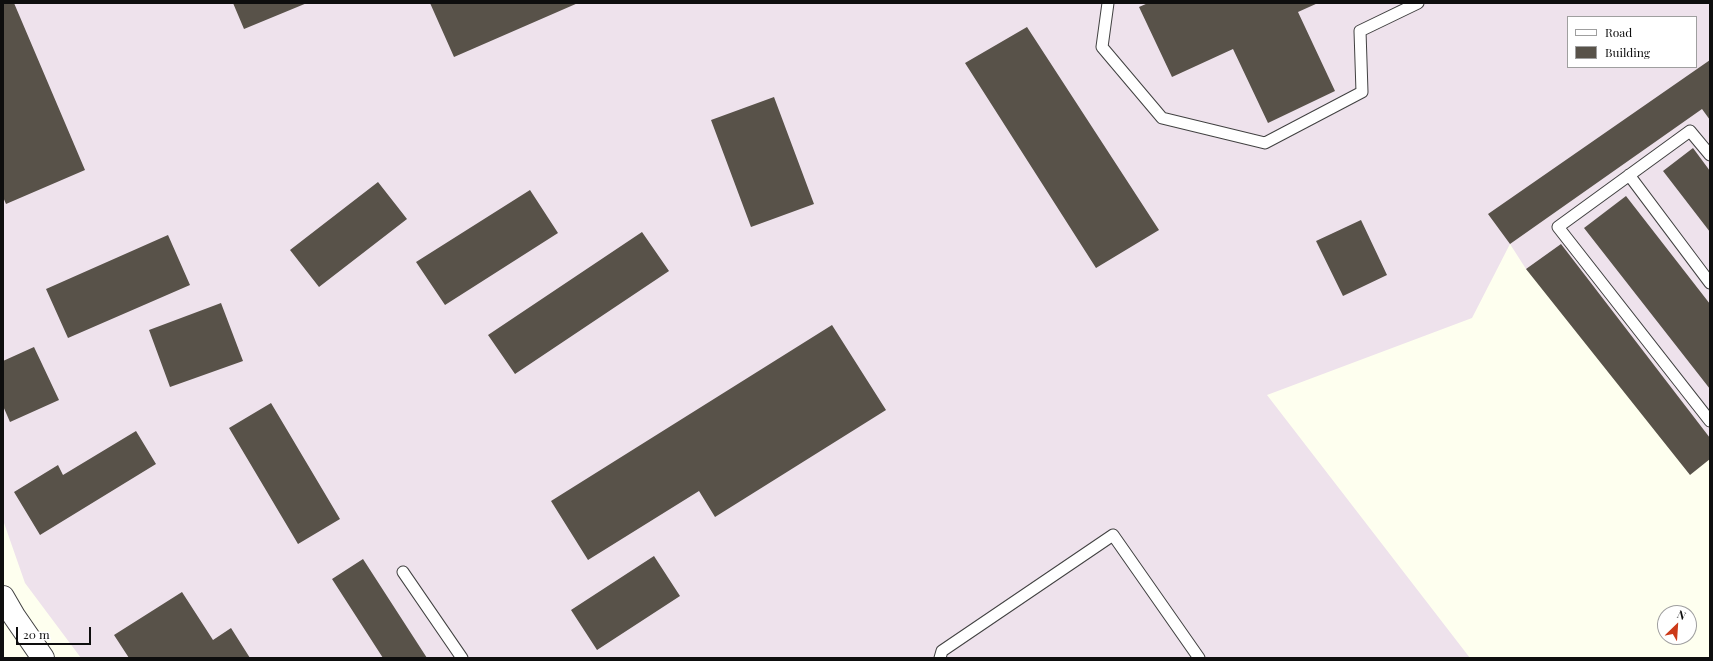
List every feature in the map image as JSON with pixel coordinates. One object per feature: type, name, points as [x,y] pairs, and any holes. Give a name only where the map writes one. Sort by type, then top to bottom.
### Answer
[{"type":"street","points":[[3,597],[8,620],[43,658]]},
{"type":"lane","points":[[1108,3],[1102,47],[1162,118],[1265,143],[1362,92],[1360,31],[1418,3]]},
{"type":"lane","points":[[1710,155],[1690,131],[1558,227],[1710,421]]},
{"type":"lane","points":[[1629,176],[1710,283]]},
{"type":"lane","points":[[940,658],[942,651],[1113,535],[1199,658]]},
{"type":"lane","points":[[403,572],[462,658]]},
{"type":"shaded area","points":[[3,3],[1710,3],[1710,456],[1526,269],[1510,244],[1472,318],[1267,395],[1470,658],[81,658],[25,583],[3,520]]},
{"type":"building","points":[[3,3],[14,3],[85,170],[6,204],[3,197]]},
{"type":"building","points":[[233,3],[307,3],[244,29]]},
{"type":"building","points":[[430,3],[578,3],[454,57]]},
{"type":"building","points":[[1148,3],[1318,3],[1298,12],[1335,91],[1268,123],[1233,49],[1172,77],[1139,7]]},
{"type":"building","points":[[1027,27],[1159,230],[1096,268],[965,63]]},
{"type":"building","points":[[1710,60],[1710,120],[1702,109],[1510,244],[1488,214]]},
{"type":"building","points":[[774,97],[814,204],[751,227],[711,120]]},
{"type":"building","points":[[1693,148],[1710,171],[1710,232],[1663,171]]},
{"type":"building","points":[[378,182],[407,219],[319,287],[290,250]]},
{"type":"building","points":[[530,190],[558,233],[445,305],[416,262]]},
{"type":"building","points":[[1626,196],[1710,304],[1710,389],[1584,228]]},
{"type":"building","points":[[1361,220],[1387,275],[1343,296],[1316,241]]},
{"type":"building","points":[[642,232],[669,271],[515,374],[488,335]]},
{"type":"building","points":[[168,235],[190,285],[68,338],[46,289]]},
{"type":"building","points":[[1561,244],[1710,438],[1710,459],[1690,475],[1526,269]]},
{"type":"building","points":[[221,303],[243,361],[170,387],[149,330]]},
{"type":"building","points":[[832,325],[886,410],[715,517],[699,491],[588,560],[551,501]]},
{"type":"building","points":[[34,347],[59,400],[10,422],[3,406],[3,361]]},
{"type":"building","points":[[271,403],[340,519],[298,544],[229,428]]},
{"type":"building","points":[[136,431],[156,464],[40,535],[14,492],[58,465],[63,475]]},
{"type":"building","points":[[654,556],[680,596],[597,650],[571,610]]},
{"type":"building","points":[[363,559],[427,658],[383,658],[332,579]]},
{"type":"building","points":[[182,592],[213,640],[231,628],[250,658],[129,658],[114,635]]}]
